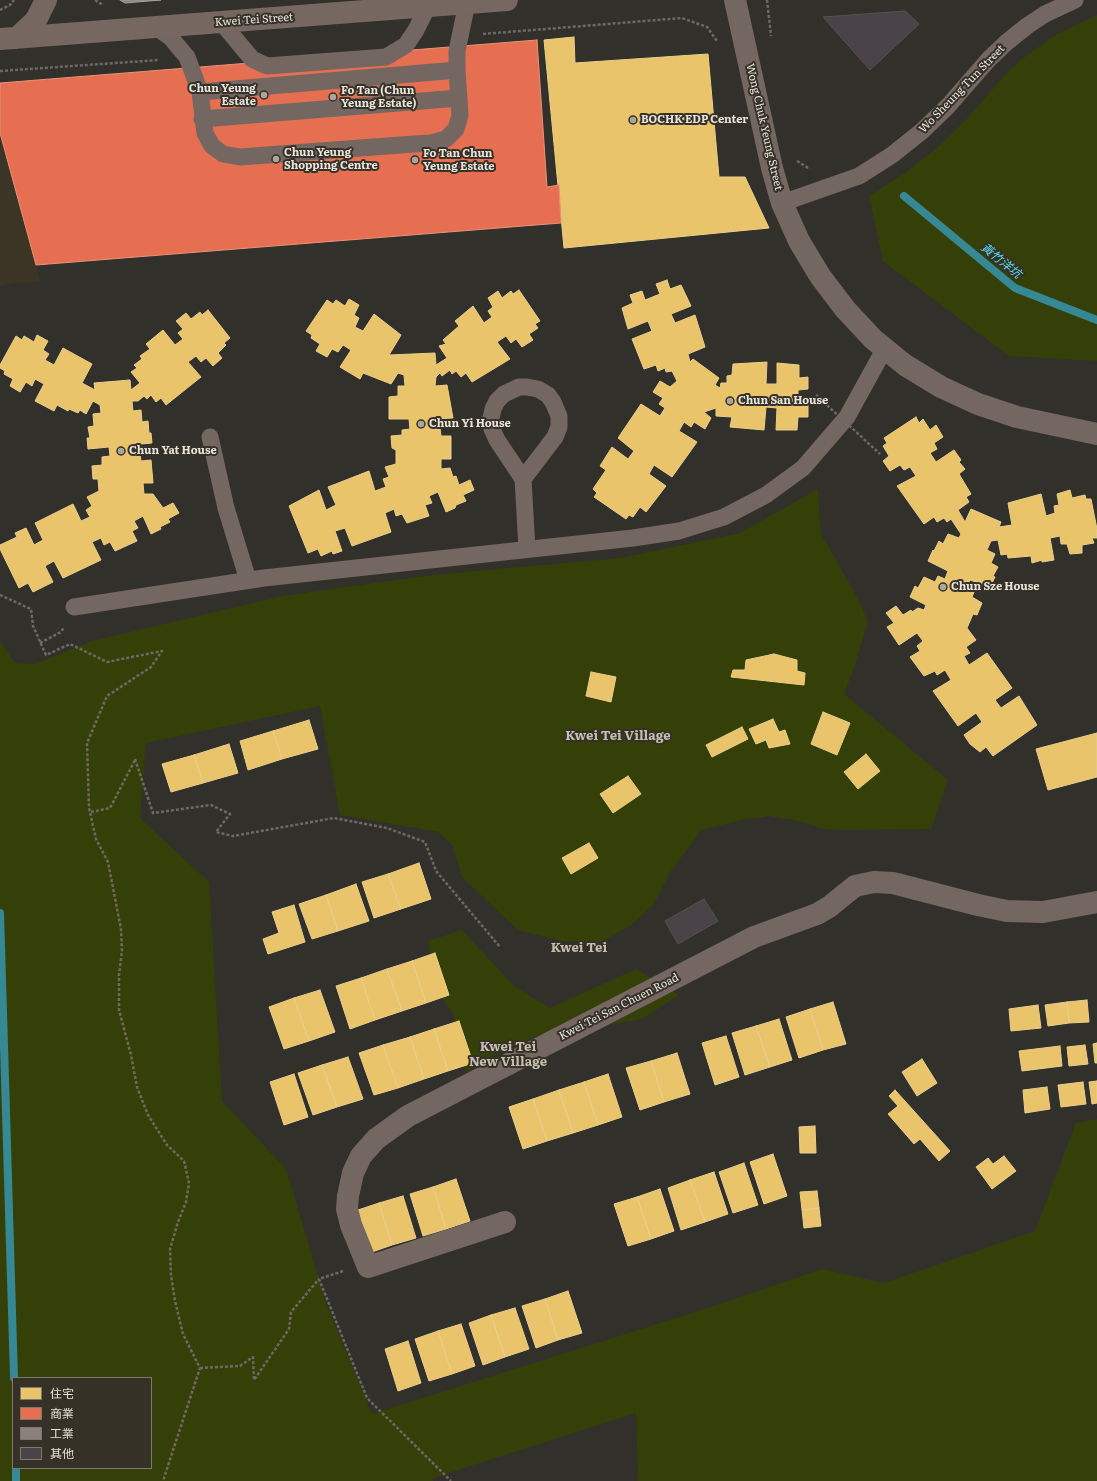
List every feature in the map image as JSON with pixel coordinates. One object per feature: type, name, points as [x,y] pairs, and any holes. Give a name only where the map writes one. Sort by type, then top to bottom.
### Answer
[{"type":"street","points":[[8,38],[36,20],[46,0]]},
{"type":"street","name":"Kwei Tei Street","points":[[8,38],[507,0]]},
{"type":"street","name":"Wong Chuk Yeung Street","points":[[735,0],[772,168],[782,203],[798,241],[820,276],[845,309],[873,339],[905,364],[941,386],[978,404],[1017,417],[1097,434]]},
{"type":"street","name":"Kwei Tei San Chuen Road","points":[[366,1263],[351,1225],[347,1209],[348,1196],[353,1173],[362,1156],[376,1139],[408,1116],[747,941],[817,914],[829,907],[855,886],[874,882],[893,882],[978,905],[1007,911],[1043,912],[1097,902]]},
{"type":"street","points":[[366,1263],[368,1268],[505,1222]]},
{"type":"lane","name":"Wo Sheung Tun Street","points":[[782,203],[859,176],[892,155],[922,131],[948,106],[989,59],[1007,42],[1045,14],[1075,0]]},
{"type":"lane","points":[[156,27],[171,38],[187,57],[200,92],[204,133],[212,146],[223,154],[240,157],[414,144],[446,139],[456,129],[460,115],[457,51],[467,3]]},
{"type":"lane","points":[[222,22],[252,59],[268,66],[386,57],[406,45],[416,30],[428,6]]},
{"type":"lane","points":[[200,92],[457,70]]},
{"type":"lane","points":[[202,119],[459,98]]},
{"type":"lane","points":[[74,607],[248,580],[633,538],[679,531],[724,517],[766,495],[804,468],[847,417],[885,348]]},
{"type":"lane","points":[[523,479],[555,438],[559,427],[559,416],[548,395],[538,389],[527,387],[518,388],[504,394],[497,401],[491,418],[492,429],[497,440],[523,479],[527,550]]},
{"type":"lane","points":[[210,437],[226,508],[248,580]]},
{"type":"path","points":[[0,10],[10,6],[14,0]]},
{"type":"path","points":[[767,0],[771,36]]},
{"type":"path","points":[[795,160],[813,170]]},
{"type":"path","points":[[816,395],[880,454]]},
{"type":"path","points":[[0,596],[31,609],[33,626],[46,655],[70,644],[107,662],[162,651],[151,667],[108,696],[87,743],[91,812],[96,839],[108,862],[121,929],[122,951],[118,975],[119,1010],[131,1055],[137,1087],[148,1115],[167,1145],[184,1160],[189,1183],[186,1202],[170,1249],[171,1275],[175,1301],[183,1334],[200,1368],[163,1481]]},
{"type":"path","points":[[40,643],[61,632]]},
{"type":"path","points":[[91,812],[110,808],[135,759],[153,814],[210,804],[230,814],[216,832],[234,836],[334,818],[387,828],[425,842],[436,871],[500,946]]},
{"type":"path","points":[[200,1368],[240,1366],[253,1357],[254,1380],[288,1330],[291,1312],[319,1279],[366,1263]]},
{"type":"path","points":[[319,1279],[366,1398],[451,1481]]},
{"type":"shaded area","points":[[0,134],[40,282],[14,283],[0,286]]},
{"type":"green space","points":[[1097,15],[1097,361],[1009,356],[883,261],[869,196],[905,173],[937,148],[965,121],[1005,75],[1022,59],[1057,34]]},
{"type":"green space","points":[[818,489],[821,534],[855,593],[868,621],[854,668],[844,694],[948,780],[931,829],[824,829],[799,821],[769,816],[742,820],[701,830],[671,871],[654,904],[630,926],[601,942],[562,941],[518,930],[462,877],[452,845],[439,832],[340,815],[320,706],[146,743],[140,818],[209,882],[222,1101],[286,1169],[327,1306],[372,1414],[708,1308],[822,1269],[884,1283],[1035,1231],[1076,1123],[1097,1119],[1097,1481],[638,1481],[636,1413],[433,1478],[433,1481],[0,1481],[0,641],[15,663],[35,664],[92,641],[283,596],[432,575],[621,558],[740,533]]},
{"type":"green space","points":[[462,930],[514,986],[550,1008],[636,969],[679,995],[642,1019],[534,1037],[486,1059],[467,1073],[460,1057],[453,1013],[435,989],[428,941]]},
{"type":"building: 住宅","name":"BOCHK EDP Center","points":[[574,37],[575,63],[708,54],[719,177],[745,177],[769,228],[564,248],[544,40]]},
{"type":"building: 住宅","name":"Chun San House","points":[[667,280],[670,289],[681,285],[691,306],[671,314],[675,323],[695,315],[705,347],[688,354],[690,362],[693,359],[719,378],[715,385],[720,388],[721,383],[727,383],[727,376],[732,375],[733,364],[767,362],[766,384],[777,384],[777,363],[799,365],[799,378],[808,377],[808,389],[798,390],[798,404],[808,404],[808,417],[798,417],[797,430],[776,430],[777,408],[766,407],[764,430],[730,427],[732,417],[716,416],[716,408],[704,412],[711,418],[705,429],[694,422],[691,427],[684,422],[679,431],[697,442],[672,477],[654,465],[649,474],[666,486],[646,512],[640,507],[633,517],[629,515],[626,519],[594,497],[597,493],[593,489],[606,470],[600,466],[612,447],[628,459],[634,451],[618,438],[641,404],[660,416],[665,408],[659,404],[663,398],[653,392],[660,381],[670,387],[677,381],[672,371],[666,372],[665,368],[658,371],[656,365],[644,369],[632,339],[652,331],[648,321],[628,329],[622,308],[633,303],[630,295],[642,291],[645,300],[660,294],[656,284]]},
{"type":"building: 住宅","name":"Chun Yi House","points":[[519,290],[540,321],[535,324],[538,328],[529,334],[533,340],[522,347],[516,339],[511,343],[506,336],[497,342],[510,359],[472,382],[466,373],[461,377],[456,371],[452,374],[450,370],[442,376],[440,373],[436,377],[435,386],[447,385],[453,418],[432,419],[432,429],[440,428],[441,436],[451,436],[451,459],[441,459],[441,469],[450,468],[453,477],[456,476],[459,485],[470,480],[474,490],[463,495],[466,501],[456,505],[455,508],[446,512],[438,492],[429,496],[432,503],[425,505],[429,516],[407,523],[402,514],[396,516],[394,509],[385,513],[391,532],[352,546],[345,528],[335,531],[342,551],[333,554],[332,551],[321,556],[318,549],[308,553],[289,506],[319,490],[326,510],[336,505],[328,487],[369,471],[375,491],[386,487],[383,479],[389,477],[385,467],[396,464],[396,450],[392,448],[391,436],[402,435],[402,430],[410,429],[409,419],[389,419],[389,397],[398,396],[398,386],[405,386],[404,375],[398,373],[391,384],[363,373],[360,379],[340,367],[351,350],[343,345],[338,352],[332,349],[327,357],[316,351],[320,344],[311,338],[312,335],[306,331],[327,300],[333,304],[336,300],[345,306],[349,299],[359,305],[354,315],[359,318],[355,327],[363,331],[374,314],[401,335],[389,355],[435,353],[436,365],[447,358],[439,346],[446,344],[443,340],[459,326],[455,321],[473,306],[484,323],[492,317],[488,311],[493,307],[488,298],[498,291],[502,298],[511,291],[513,294]]},
{"type":"building: 住宅","name":"Chun Yat House","points":[[208,310],[230,338],[224,343],[226,345],[218,353],[222,358],[213,366],[206,358],[201,362],[196,356],[188,362],[201,377],[166,405],[161,398],[156,402],[151,395],[147,399],[144,396],[138,401],[132,401],[133,411],[141,410],[142,422],[148,421],[149,433],[151,433],[152,443],[131,445],[132,454],[140,454],[141,461],[151,460],[153,483],[143,483],[144,494],[153,494],[163,508],[173,503],[179,513],[168,519],[170,522],[160,527],[161,529],[151,534],[143,516],[134,521],[138,528],[132,531],[137,541],[115,551],[110,542],[104,545],[101,538],[92,542],[101,560],[63,578],[54,561],[45,566],[53,582],[33,592],[28,583],[19,588],[0,549],[0,545],[17,537],[15,533],[26,528],[34,545],[43,540],[35,523],[73,504],[81,521],[90,517],[86,510],[92,506],[87,497],[99,491],[98,479],[93,479],[92,466],[102,465],[102,457],[110,456],[109,447],[88,449],[87,438],[90,438],[88,427],[94,426],[93,414],[101,413],[100,405],[93,401],[86,414],[80,410],[78,413],[69,409],[68,411],[57,405],[54,411],[35,401],[44,384],[35,379],[32,386],[26,382],[20,392],[10,386],[13,379],[4,374],[5,371],[0,368],[0,365],[16,336],[22,340],[24,336],[34,342],[37,335],[48,341],[43,350],[49,354],[45,360],[54,365],[63,348],[92,364],[82,383],[95,390],[94,383],[130,380],[131,390],[140,383],[131,372],[137,368],[134,365],[142,359],[140,356],[150,349],[146,344],[163,330],[175,345],[183,339],[178,333],[183,329],[176,321],[186,313],[191,319],[200,312],[202,315]]},
{"type":"building: 住宅","name":"Chun Sze House","points":[[916,417],[919,423],[923,419],[930,430],[936,425],[943,437],[934,443],[937,449],[930,453],[936,462],[954,450],[961,460],[959,462],[965,469],[959,474],[971,494],[966,497],[969,502],[958,510],[965,522],[971,509],[1001,522],[999,527],[1012,525],[1008,503],[1041,494],[1046,516],[1055,513],[1054,506],[1059,505],[1057,494],[1070,490],[1072,498],[1085,495],[1086,499],[1091,499],[1097,529],[1097,538],[1092,538],[1094,543],[1082,545],[1082,553],[1070,554],[1067,544],[1061,544],[1060,536],[1050,538],[1054,560],[1042,562],[1042,560],[1032,563],[1031,556],[1008,558],[1007,554],[1001,555],[998,540],[991,541],[987,550],[995,554],[991,563],[998,567],[993,576],[995,577],[990,587],[970,580],[966,589],[974,592],[972,597],[982,603],[977,615],[973,614],[967,628],[976,640],[966,647],[970,653],[964,656],[969,665],[987,653],[1012,688],[995,700],[1001,708],[1019,696],[1037,725],[993,756],[986,747],[980,752],[970,744],[964,735],[982,722],[976,713],[958,726],[933,691],[951,680],[945,670],[937,675],[935,671],[924,676],[910,657],[920,651],[917,646],[923,641],[917,633],[899,645],[887,627],[894,623],[886,613],[896,606],[903,615],[918,608],[924,610],[926,605],[910,597],[915,586],[918,588],[924,577],[935,582],[938,576],[945,579],[948,571],[928,561],[939,541],[943,544],[948,534],[959,538],[961,534],[951,519],[947,522],[944,518],[937,522],[934,517],[924,524],[897,486],[916,476],[910,467],[904,470],[900,465],[890,471],[883,461],[889,456],[883,446],[887,443],[884,438]]},
{"type":"building: 住宅","points":[[774,654],[797,660],[797,671],[805,673],[804,685],[731,677],[733,670],[745,670],[746,660]]},
{"type":"building: 住宅","points":[[591,672],[616,677],[611,702],[586,696]]},
{"type":"building: 住宅","points":[[823,712],[850,723],[837,755],[811,744]]},
{"type":"building: 住宅","points":[[773,719],[779,732],[785,730],[790,744],[769,748],[766,740],[756,744],[749,729]]},
{"type":"building: 住宅","points":[[309,720],[318,749],[282,759],[273,731]]},
{"type":"building: 住宅","points":[[742,727],[748,739],[712,757],[706,745]]},
{"type":"building: 住宅","points":[[273,731],[282,759],[248,770],[240,741]]},
{"type":"building: 住宅","points":[[1097,733],[1097,777],[1048,790],[1036,749]]},
{"type":"building: 住宅","points":[[229,744],[238,773],[203,783],[194,755]]},
{"type":"building: 住宅","points":[[866,754],[880,771],[858,789],[844,772]]},
{"type":"building: 住宅","points":[[194,755],[203,783],[171,792],[162,764]]},
{"type":"building: 住宅","points":[[628,776],[641,794],[613,813],[600,794]]},
{"type":"building: 住宅","points":[[589,843],[598,858],[571,874],[562,858]]},
{"type":"building: 住宅","points":[[419,863],[431,899],[401,909],[388,874]]},
{"type":"building: 住宅","points":[[388,874],[401,909],[374,918],[362,882]]},
{"type":"building: 住宅","points":[[356,884],[369,921],[338,931],[326,895]]},
{"type":"building: 住宅","points":[[326,895],[338,931],[312,939],[299,904]]},
{"type":"building: 住宅","points":[[294,905],[305,942],[268,954],[263,939],[279,933],[272,912]]},
{"type":"building: 住宅","points":[[435,953],[449,995],[426,1003],[412,961]]},
{"type":"building: 住宅","points":[[412,961],[426,1003],[402,1011],[387,969]]},
{"type":"building: 住宅","points":[[387,969],[402,1011],[375,1020],[361,978]]},
{"type":"building: 住宅","points":[[361,978],[375,1020],[350,1029],[336,986]]},
{"type":"building: 住宅","points":[[320,990],[335,1032],[309,1041],[294,998]]},
{"type":"building: 住宅","points":[[294,998],[309,1041],[284,1049],[269,1007]]},
{"type":"building: 住宅","points":[[1087,1000],[1089,1022],[1069,1023],[1067,1002]]},
{"type":"building: 住宅","points":[[833,1002],[846,1044],[823,1050],[810,1009]]},
{"type":"building: 住宅","points":[[1067,1002],[1069,1023],[1048,1026],[1045,1005]]},
{"type":"building: 住宅","points":[[1038,1005],[1041,1028],[1011,1031],[1009,1009]]},
{"type":"building: 住宅","points":[[810,1009],[823,1050],[799,1058],[786,1017]]},
{"type":"building: 住宅","points":[[779,1019],[792,1060],[770,1067],[756,1026]]},
{"type":"building: 住宅","points":[[459,1021],[473,1063],[448,1071],[434,1029]]},
{"type":"building: 住宅","points":[[756,1026],[770,1067],[745,1075],[732,1033]]},
{"type":"building: 住宅","points":[[434,1029],[448,1071],[424,1079],[410,1037]]},
{"type":"building: 住宅","points":[[726,1036],[739,1077],[715,1085],[702,1043]]},
{"type":"building: 住宅","points":[[410,1037],[424,1079],[398,1088],[383,1045]]},
{"type":"building: 住宅","points":[[1097,1043],[1097,1063],[1095,1063],[1093,1044]]},
{"type":"building: 住宅","points":[[383,1045],[398,1088],[374,1095],[359,1053]]},
{"type":"building: 住宅","points":[[1085,1045],[1088,1064],[1069,1066],[1067,1047]]},
{"type":"building: 住宅","points":[[1060,1046],[1062,1066],[1022,1071],[1019,1051]]},
{"type":"building: 住宅","points":[[677,1053],[690,1094],[664,1102],[651,1061]]},
{"type":"building: 住宅","points":[[348,1057],[363,1099],[337,1107],[322,1065]]},
{"type":"building: 住宅","points":[[922,1059],[937,1083],[917,1096],[902,1072]]},
{"type":"building: 住宅","points":[[651,1061],[664,1102],[640,1110],[626,1068]]},
{"type":"building: 住宅","points":[[322,1065],[337,1107],[313,1115],[298,1073]]},
{"type":"building: 住宅","points":[[294,1074],[308,1117],[284,1125],[270,1082]]},
{"type":"building: 住宅","points":[[608,1074],[622,1117],[598,1125],[584,1082]]},
{"type":"building: 住宅","points":[[1097,1081],[1097,1103],[1092,1104],[1089,1082]]},
{"type":"building: 住宅","points":[[584,1082],[598,1125],[573,1133],[559,1090]]},
{"type":"building: 住宅","points":[[1083,1082],[1086,1104],[1061,1107],[1058,1085]]},
{"type":"building: 住宅","points":[[1047,1087],[1050,1109],[1025,1113],[1023,1090]]},
{"type":"building: 住宅","points":[[559,1090],[573,1133],[547,1141],[533,1099]]},
{"type":"building: 住宅","points":[[895,1090],[950,1151],[939,1161],[920,1139],[914,1144],[888,1114],[898,1106],[889,1096]]},
{"type":"building: 住宅","points":[[533,1099],[547,1141],[523,1149],[509,1107]]},
{"type":"building: 住宅","points":[[815,1126],[816,1153],[800,1153],[799,1127]]},
{"type":"building: 住宅","points":[[773,1154],[787,1196],[764,1204],[750,1162]]},
{"type":"building: 住宅","points":[[1004,1156],[1016,1171],[992,1189],[976,1167],[988,1158],[993,1164]]},
{"type":"building: 住宅","points":[[744,1163],[758,1205],[733,1213],[719,1172]]},
{"type":"building: 住宅","points":[[714,1172],[728,1214],[705,1222],[690,1180]]},
{"type":"building: 住宅","points":[[456,1179],[470,1221],[446,1229],[433,1187]]},
{"type":"building: 住宅","points":[[690,1180],[705,1222],[681,1230],[668,1188]]},
{"type":"building: 住宅","points":[[433,1187],[446,1229],[423,1236],[410,1194]]},
{"type":"building: 住宅","points":[[660,1189],[674,1231],[651,1239],[637,1197]]},
{"type":"building: 住宅","points":[[817,1191],[819,1208],[802,1210],[800,1192]]},
{"type":"building: 住宅","points":[[403,1196],[416,1238],[392,1245],[379,1203]]},
{"type":"building: 住宅","points":[[637,1197],[651,1239],[628,1246],[614,1204]]},
{"type":"building: 住宅","points":[[379,1203],[392,1245],[372,1252],[358,1210]]},
{"type":"building: 住宅","points":[[819,1208],[821,1226],[804,1228],[802,1210]]},
{"type":"building: 住宅","points":[[568,1291],[582,1333],[558,1340],[545,1299]]},
{"type":"building: 住宅","points":[[545,1299],[558,1340],[536,1348],[522,1306]]},
{"type":"building: 住宅","points":[[515,1308],[529,1349],[505,1357],[491,1315]]},
{"type":"building: 住宅","points":[[491,1315],[505,1357],[483,1365],[469,1323]]},
{"type":"building: 住宅","points":[[461,1324],[475,1366],[452,1374],[438,1331]]},
{"type":"building: 住宅","points":[[438,1331],[452,1374],[429,1381],[415,1339]]},
{"type":"building: 住宅","points":[[408,1341],[421,1383],[398,1391],[385,1349]]},
{"type":"building: 商業","name":"Chun Yeung Shopping Centre","points":[[537,40],[547,187],[559,185],[561,223],[36,265],[0,133],[0,83]]},
{"type":"building: 工業","points":[[120,0],[161,0],[125,3]]},
{"type":"building: 其他","points":[[905,11],[919,24],[870,70],[823,17]]},
{"type":"building: 其他","points":[[704,899],[718,921],[678,944],[665,921]]},
{"type":"waterway","name":"黃竹洋坑","points":[[904,196],[1015,288],[1097,320]]},
{"type":"waterway","points":[[0,913],[14,1377]]},
{"type":"waterway","points":[[16,1469],[16,1481]]},
{"type":"place","name":"Chun Yeung Estate","points":[[264,95]]},
{"type":"place","name":"Fo Tan (Chun Yeung Estate)","points":[[333,97]]},
{"type":"place","name":"BOCHK EDP Center","points":[[633,120]]},
{"type":"place","name":"Chun Yeung Shopping Centre","points":[[276,159]]},
{"type":"place","name":"Fo Tan Chun Yeung Estate","points":[[415,160]]},
{"type":"place","name":"Chun San House","points":[[730,401]]},
{"type":"place","name":"Chun Yi House","points":[[421,424]]},
{"type":"place","name":"Chun Yat House","points":[[121,451]]},
{"type":"place","name":"Chun Sze House","points":[[943,587]]},
{"type":"district","name":"Kwei Tei Village","points":[[618,736]]},
{"type":"district","name":"Kwei Tei","points":[[579,948]]},
{"type":"district","name":"Kwei Tei New Village","points":[[508,1054]]}]
